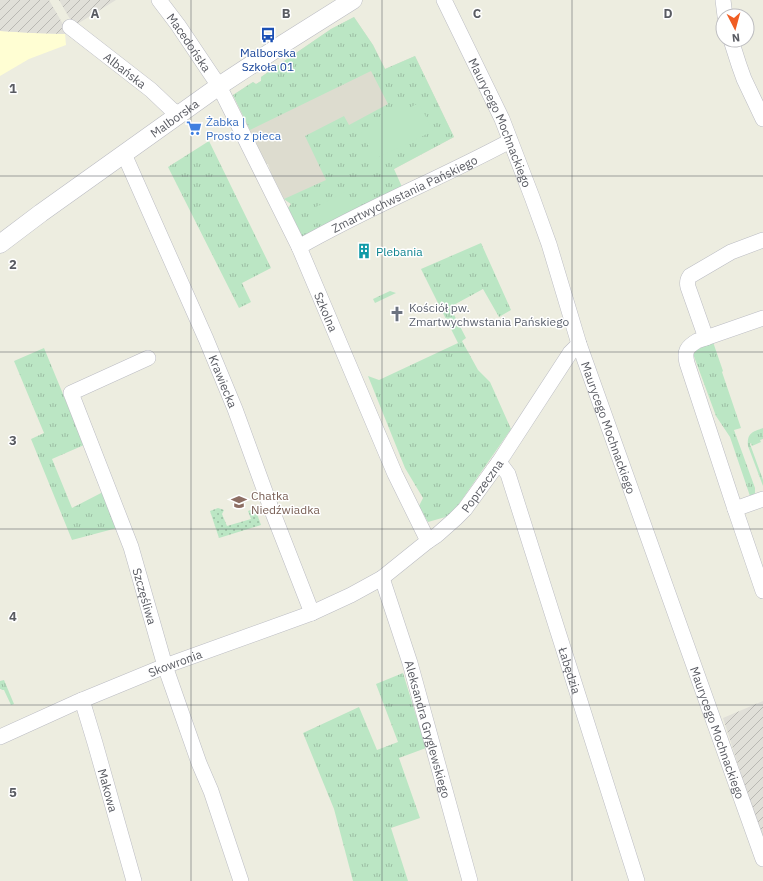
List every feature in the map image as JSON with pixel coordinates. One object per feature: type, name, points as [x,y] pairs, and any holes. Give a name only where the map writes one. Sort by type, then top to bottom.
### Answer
[{"type":"street","name":"Macedońska","points":[[159,0],[178,25],[219,86]]},
{"type":"street","name":"Malborska","points":[[0,244],[219,86],[353,0]]},
{"type":"street","name":"Maurycego Mochnackiego","points":[[444,0],[502,119],[549,244],[579,344],[763,859]]},
{"type":"street","name":"Albańska","points":[[70,27],[179,114]]},
{"type":"street","points":[[734,48],[744,79],[763,119]]},
{"type":"street","name":"Szkolna","points":[[219,86],[299,247],[396,474],[428,541]]},
{"type":"street","name":"Zmartwychwstania Pańskiego","points":[[299,247],[328,230],[481,157],[510,141]]},
{"type":"street","name":"Krawiecka","points":[[124,154],[203,332],[312,613]]},
{"type":"street","points":[[706,338],[688,287],[687,279],[731,252],[763,240]]},
{"type":"street","points":[[763,318],[697,341],[690,345],[685,355],[763,591]]},
{"type":"street","name":"Poprzeczna","points":[[351,595],[382,578],[444,529],[465,509],[499,462],[570,353],[579,344]]},
{"type":"street","name":"Szczęśliwa","points":[[148,358],[71,393],[131,547],[165,666],[199,764],[211,791],[241,881]]},
{"type":"street","name":"Łabędzia","points":[[499,462],[508,474],[637,881]]},
{"type":"street","points":[[735,509],[763,499]]},
{"type":"street","name":"Aleksandra Gryglewskiego","points":[[382,578],[410,663],[470,881]]},
{"type":"street","name":"Skowronia","points":[[0,737],[82,700],[165,666],[312,613],[351,595]]},
{"type":"street","name":"Makowa","points":[[82,700],[134,881]]},
{"type":"shaded area","points":[[0,0],[49,0],[68,33],[0,31]]},
{"type":"shaded area","points":[[59,0],[116,0],[74,26]]},
{"type":"shaded area","points":[[354,17],[373,45],[385,69],[415,56],[454,137],[394,169],[288,208],[291,204],[284,199],[233,95],[253,82],[256,84],[261,81],[261,77],[331,29]]},
{"type":"shaded area","points":[[0,31],[65,34],[66,45],[29,59],[0,76]]},
{"type":"shaded area","points":[[763,701],[763,842],[723,718]]},
{"type":"green space","points":[[354,17],[373,45],[385,69],[415,56],[454,137],[394,169],[402,187],[303,238],[288,208],[291,204],[284,199],[326,180],[305,136],[344,116],[349,125],[388,104],[371,71],[250,130],[233,95],[253,82],[256,84],[261,81],[261,77],[331,29]]},
{"type":"green space","points":[[419,103],[433,131],[375,159],[361,132]]},
{"type":"green space","points":[[209,141],[271,268],[242,283],[251,302],[239,308],[168,167]]},
{"type":"green space","points":[[347,191],[356,208],[325,224],[316,207]]},
{"type":"green space","points":[[481,243],[511,310],[499,317],[483,289],[450,307],[466,338],[462,341],[478,370],[490,382],[511,429],[454,511],[449,516],[428,522],[419,506],[423,498],[405,468],[368,376],[379,380],[458,343],[421,269]]},
{"type":"green space","points":[[390,291],[396,293],[375,303],[373,299]]},
{"type":"green space","points":[[713,342],[741,428],[734,430],[755,488],[755,493],[751,499],[730,437],[716,416],[692,351]]},
{"type":"green space","points":[[44,348],[84,445],[52,459],[72,508],[103,492],[117,528],[72,540],[31,439],[44,433],[14,361]]},
{"type":"green space","points":[[763,428],[763,439],[760,440],[761,442],[752,446],[751,443],[750,444],[763,480],[763,486],[748,446],[748,438],[751,434]]},
{"type":"green space","points":[[218,508],[224,510],[222,514],[227,526],[251,519],[248,511],[255,508],[261,525],[219,538],[210,511]]},
{"type":"green space","points":[[403,673],[426,748],[399,758],[420,818],[391,828],[408,881],[353,881],[334,809],[303,733],[359,707],[377,750],[398,742],[376,684]]},
{"type":"green space","points":[[4,680],[14,704],[11,705],[4,690],[0,689],[0,681]]},
{"type":"place","name":"Malborska Szkoła 01","points":[[268,35]]},
{"type":"place","name":"Żabka | Prosto z pieca","points":[[194,128]]},
{"type":"place","name":"Plebania","points":[[364,251]]},
{"type":"place","name":"Kościół pw. Zmartwychwstania Pańskiego","points":[[397,314]]},
{"type":"place","name":"Chatka Niedźwiadka","points":[[239,502]]}]
